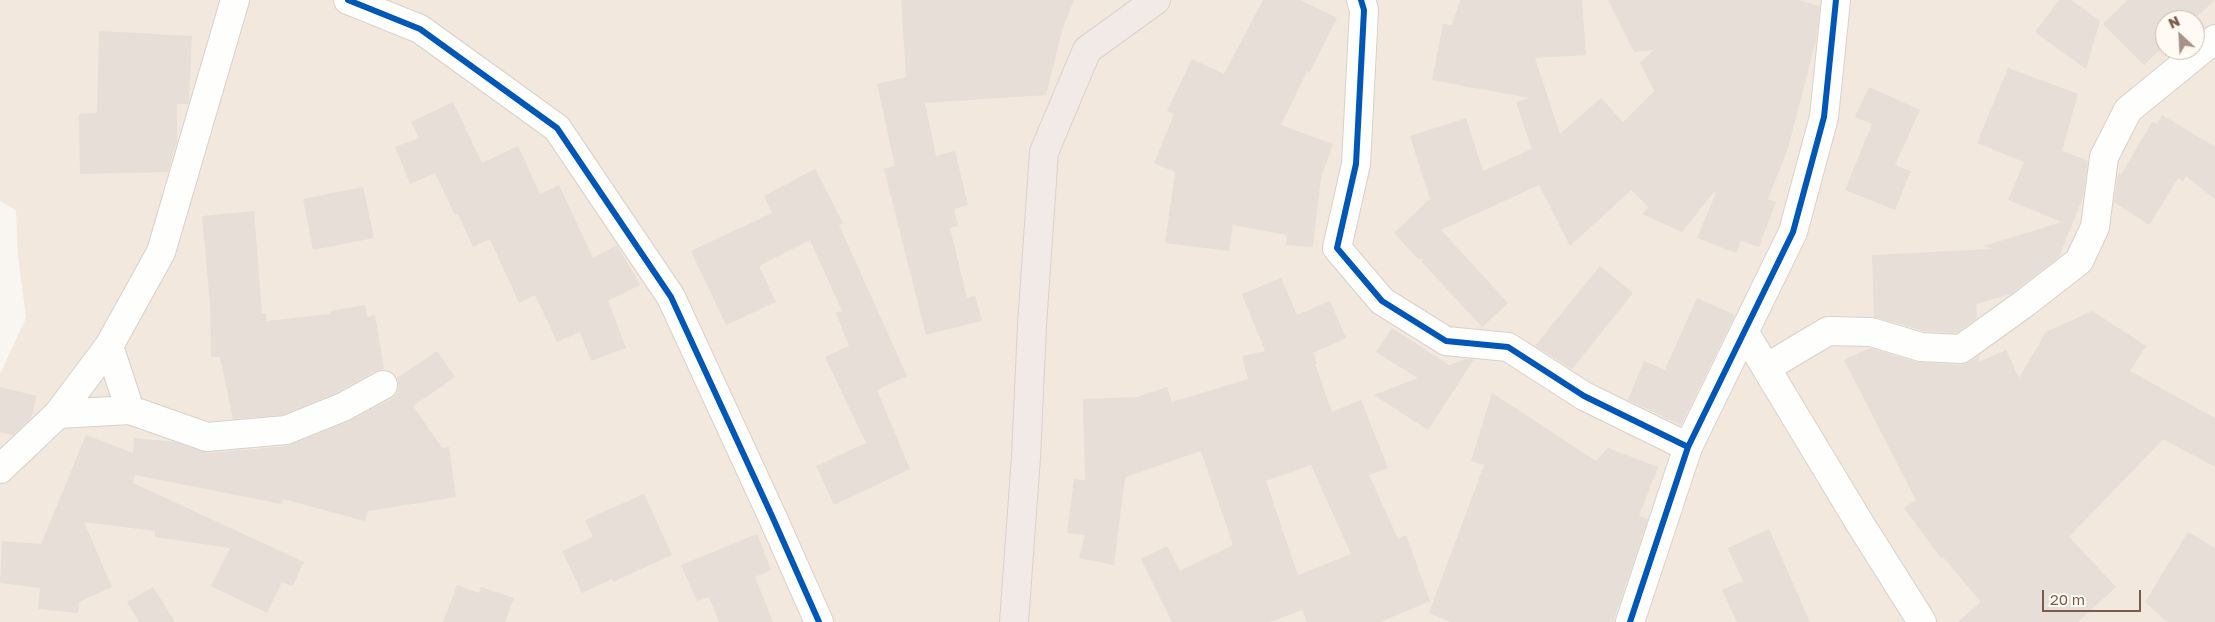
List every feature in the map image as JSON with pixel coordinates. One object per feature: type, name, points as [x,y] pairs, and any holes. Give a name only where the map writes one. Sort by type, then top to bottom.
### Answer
[{"type":"highway","points":[[1014,622],[1044,152],[1086,50],[1156,0]]},
{"type":"street","points":[[0,468],[58,414],[109,346],[161,252],[235,0]]},
{"type":"street","points":[[348,0],[420,29],[557,128],[671,297],[819,622]]},
{"type":"street","points":[[1361,0],[1364,10],[1356,164],[1338,248],[1382,301],[1446,341],[1508,347],[1584,396],[1688,447]]},
{"type":"street","points":[[1630,622],[1688,447],[1793,232],[1824,117],[1836,0]]},
{"type":"street","points":[[1766,368],[1828,332],[1871,332],[1921,347],[1961,349],[2025,303],[2079,261],[2095,227],[2104,157],[2128,110],[2215,39]]},
{"type":"street","points":[[1745,333],[1858,522],[1922,622]]},
{"type":"street","points":[[109,346],[130,410]]},
{"type":"street","points":[[58,414],[130,410],[207,437],[286,430],[344,407],[383,385]]},
{"type":"shaded area","points":[[0,0],[2215,0],[2215,622],[0,622],[0,374],[26,318],[18,256],[16,210],[0,201]]},
{"type":"building","points":[[901,0],[1074,0],[1062,30],[1046,95],[925,103],[936,156],[955,151],[968,205],[954,209],[958,226],[950,228],[967,298],[975,296],[982,321],[926,335],[884,169],[895,166],[877,84],[906,77]]},
{"type":"building","points":[[1263,0],[1300,0],[1337,18],[1310,72],[1307,71],[1281,125],[1333,144],[1321,177],[1313,247],[1286,245],[1287,235],[1233,225],[1229,251],[1165,243],[1175,172],[1154,163],[1174,114],[1167,111],[1192,59],[1224,74]]},
{"type":"building","points":[[1460,0],[1582,0],[1586,55],[1535,58],[1560,134],[1601,98],[1623,122],[1654,91],[1640,63],[1654,50],[1634,52],[1608,0],[1798,0],[1820,6],[1816,40],[1788,148],[1768,199],[1776,202],[1759,247],[1741,241],[1736,253],[1697,238],[1716,193],[1714,192],[1682,232],[1642,214],[1648,207],[1631,190],[1570,246],[1539,185],[1441,230],[1508,303],[1482,327],[1421,261],[1425,259],[1418,259],[1394,233],[1430,199],[1410,136],[1466,118],[1483,171],[1532,149],[1516,102],[1529,98],[1432,80],[1443,24],[1452,25]]},
{"type":"building","points":[[2059,0],[2071,0],[2100,21],[2086,69],[2035,32]]},
{"type":"building","points":[[2128,0],[2215,0],[2204,10],[2155,10],[2155,55],[2144,65],[2103,24]]},
{"type":"building","points":[[99,31],[192,36],[189,100],[188,104],[177,104],[177,141],[168,172],[80,174],[79,114],[97,113]]},
{"type":"building","points":[[2008,68],[2078,94],[2062,151],[2088,161],[2083,197],[2059,257],[2011,294],[1976,304],[1977,318],[1956,333],[1924,331],[1874,317],[1872,255],[1993,249],[1984,246],[2062,222],[2008,200],[2024,162],[1977,143]]},
{"type":"building","points":[[1869,87],[1920,110],[1895,165],[1911,171],[1895,210],[1845,190],[1872,124],[1855,117]]},
{"type":"building","points":[[453,102],[482,163],[518,146],[540,194],[559,185],[593,258],[617,245],[640,285],[608,301],[626,348],[591,361],[580,332],[557,342],[535,295],[519,303],[490,239],[473,247],[458,214],[455,215],[435,173],[410,184],[395,147],[419,138],[411,122]]},
{"type":"building","points":[[2162,115],[2215,147],[2215,199],[2186,176],[2183,181],[2178,178],[2149,225],[2114,202],[2118,173],[2121,175],[2152,122],[2157,124]]},
{"type":"building","points":[[815,169],[843,223],[839,225],[907,376],[877,390],[910,469],[834,505],[816,466],[866,443],[825,357],[849,346],[836,313],[842,311],[810,240],[759,266],[776,302],[726,325],[691,251],[772,213],[764,196]]},
{"type":"building","points":[[363,187],[374,238],[313,250],[303,199]]},
{"type":"building","points":[[254,211],[262,313],[266,313],[266,321],[330,314],[330,311],[365,305],[367,317],[375,315],[384,369],[375,371],[336,393],[282,415],[233,419],[220,357],[211,357],[210,303],[202,216]]},
{"type":"building","points":[[1600,266],[1633,293],[1572,369],[1535,346]]},
{"type":"building","points":[[1281,278],[1297,315],[1330,301],[1346,338],[1313,353],[1317,363],[1315,364],[1332,412],[1361,400],[1388,468],[1369,475],[1398,539],[1406,535],[1430,601],[1380,622],[1307,622],[1302,610],[1270,622],[1172,622],[1141,559],[1167,546],[1180,571],[1233,545],[1201,451],[1125,477],[1114,565],[1079,558],[1085,535],[1067,533],[1074,479],[1085,480],[1083,399],[1137,397],[1167,387],[1172,402],[1248,379],[1242,356],[1265,351],[1242,294]],"holes":[[[1311,465],[1351,554],[1298,575],[1266,481]]]},
{"type":"building","points":[[1697,298],[1735,315],[1681,425],[1628,400],[1644,361],[1665,370]]},
{"type":"building","points":[[2092,311],[2146,346],[2130,371],[2215,418],[2215,467],[2163,439],[2069,537],[2116,587],[2078,622],[1958,622],[1981,602],[1943,557],[1941,558],[1904,508],[1916,500],[1844,360],[1870,348],[1917,362],[1960,365],[1970,362],[1979,356],[1979,362],[2006,350],[2019,378],[2046,332]]},
{"type":"building","points":[[1392,328],[1449,365],[1466,359],[1474,359],[1428,430],[1374,395],[1418,378],[1376,352]]},
{"type":"building","points":[[437,351],[455,377],[413,406],[442,448],[449,447],[456,497],[368,511],[365,521],[283,499],[282,504],[135,475],[133,483],[304,562],[293,586],[282,582],[267,613],[211,586],[230,548],[155,537],[155,531],[84,522],[112,587],[79,602],[78,613],[38,609],[40,588],[0,583],[2,541],[41,544],[86,435],[133,453],[134,438],[175,442],[208,453],[288,446],[349,421],[391,399],[397,393],[399,386],[397,378]]},
{"type":"building","points":[[0,387],[37,396],[31,418],[13,435],[0,432]]},
{"type":"building","points":[[1492,393],[1596,461],[1608,448],[1658,467],[1639,516],[1648,519],[1613,622],[1450,622],[1429,613],[1484,465],[1471,461]]},
{"type":"building","points":[[644,494],[672,555],[613,582],[612,579],[582,593],[562,551],[593,537],[585,520]]},
{"type":"building","points":[[1769,529],[1810,622],[1737,622],[1722,590],[1743,581],[1728,548]]},
{"type":"building","points":[[2188,532],[2215,548],[2215,622],[2167,622],[2145,602]]},
{"type":"building","points":[[757,534],[771,570],[755,577],[773,622],[719,622],[709,597],[697,601],[681,565]]},
{"type":"building","points":[[457,585],[479,593],[481,587],[514,598],[505,622],[443,622]]},
{"type":"building","points":[[153,587],[175,622],[139,622],[127,602]]},
{"type":"cycle path","points":[[348,0],[420,29],[557,128],[671,297],[819,622]]},
{"type":"cycle path","points":[[1361,0],[1364,10],[1356,164],[1337,248],[1382,301],[1446,341],[1508,347],[1584,396],[1688,447]]},
{"type":"cycle path","points":[[1630,622],[1688,447],[1793,232],[1824,117],[1836,0]]}]
